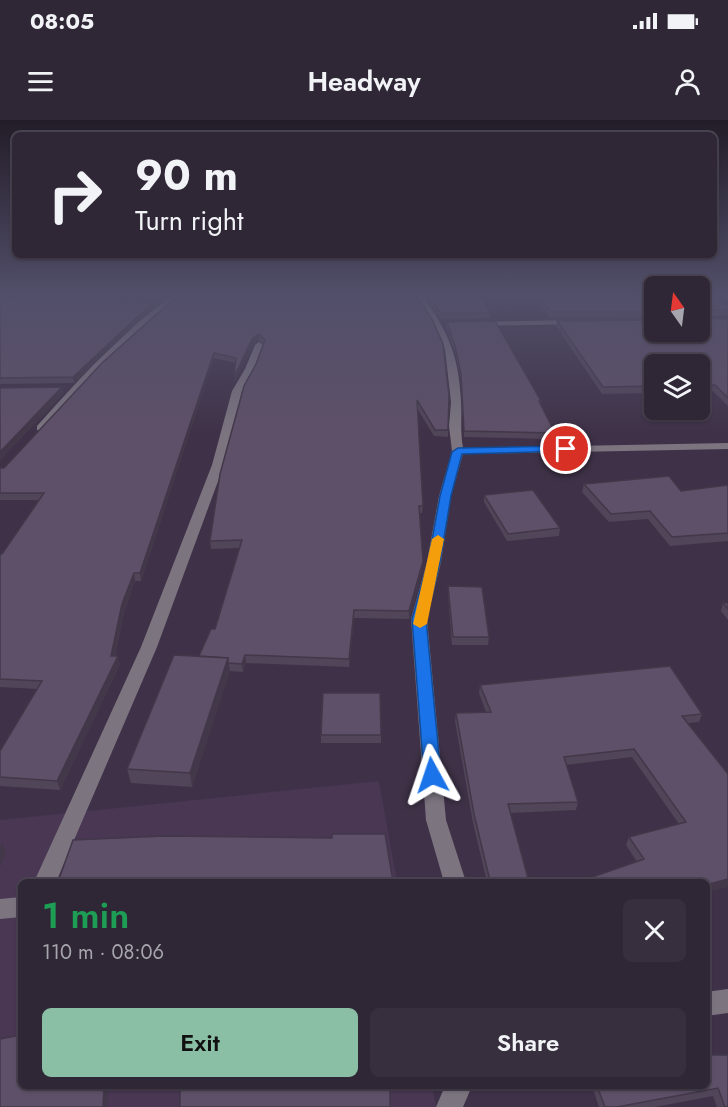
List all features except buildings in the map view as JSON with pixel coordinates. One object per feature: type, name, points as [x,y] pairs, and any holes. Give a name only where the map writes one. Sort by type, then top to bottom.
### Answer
[{"type":"street","points":[[33,437],[70,388],[123,341]]},
{"type":"street","points":[[447,341],[455,377],[454,426],[458,452],[445,496],[434,562],[419,619],[436,820],[454,879]]},
{"type":"street","points":[[46,879],[149,647],[218,465],[237,391],[250,369],[259,345]]},
{"type":"street","points":[[458,452],[728,446]]},
{"type":"street","points":[[0,909],[18,908]]},
{"type":"street","points":[[710,1003],[728,1001]]},
{"type":"street","points":[[449,1107],[458,1089]]},
{"type":"shaded area","points":[[379,781],[396,879],[18,879],[18,1089],[433,1089],[436,1107],[0,1107],[0,820]]},
{"type":"slow traffic","points":[[420,624],[419,619],[438,539]]},
{"type":"route","points":[[432,775],[419,619],[434,562],[445,496],[458,452],[566,449]]}]
